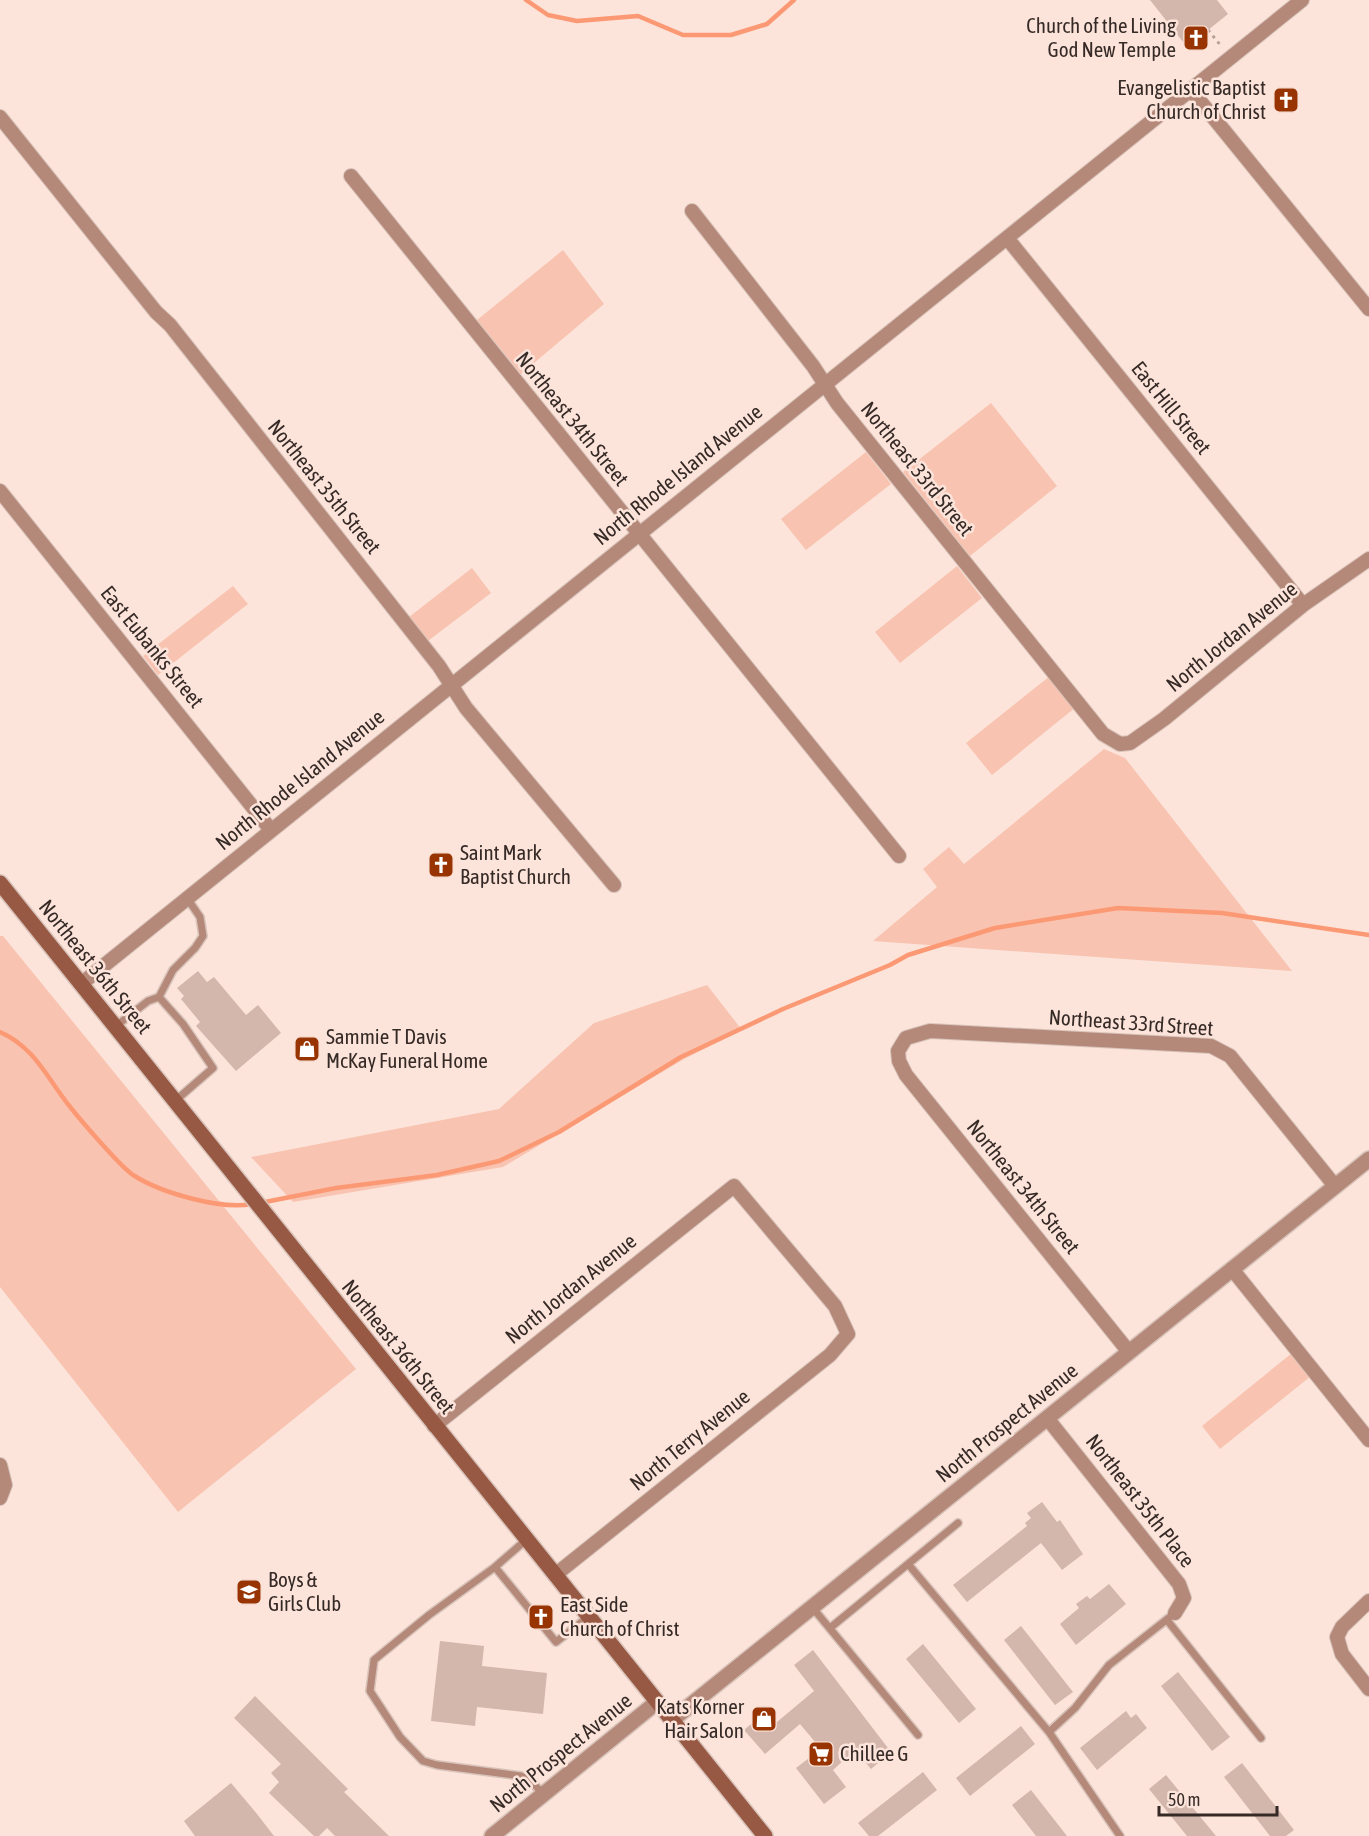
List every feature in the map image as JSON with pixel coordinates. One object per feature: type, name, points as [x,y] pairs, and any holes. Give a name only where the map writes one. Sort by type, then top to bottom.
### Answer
[{"type":"main road","name":"Northeast 36th Street","points":[[0,883],[765,1836]]},
{"type":"street","name":"North Rhode Island Avenue","points":[[81,984],[1302,0]]},
{"type":"street","points":[[1191,90],[1369,309]]},
{"type":"street","name":"Northeast 35th Street","points":[[0,117],[156,312],[170,325],[298,491],[383,594],[466,708],[614,885]]},
{"type":"street","name":"Northeast 34th Street","points":[[351,176],[898,856]]},
{"type":"street","name":"Northeast 33rd Street","points":[[692,211],[825,384],[837,403],[1103,734],[1120,744]]},
{"type":"street","name":"East Hill Street","points":[[1007,238],[1303,605]]},
{"type":"street","name":"East Eubanks Street","points":[[0,491],[271,830]]},
{"type":"street","name":"North Jordan Avenue","points":[[1120,744],[1130,743],[1164,719],[1303,605],[1369,559]]},
{"type":"street","name":"Northeast 33rd Street","points":[[900,1044],[914,1034],[930,1031],[1211,1046],[1230,1056],[1335,1186]]},
{"type":"street","name":"Northeast 34th Street","points":[[900,1044],[899,1061],[906,1075],[1129,1352]]},
{"type":"street","name":"North Prospect Avenue","points":[[672,1720],[1369,1159]]},
{"type":"street","name":"North Jordan Avenue","points":[[434,1426],[734,1186]]},
{"type":"street","name":"North Terry Avenue","points":[[555,1575],[830,1355],[848,1334],[835,1306],[734,1186]]},
{"type":"street","points":[[1232,1269],[1369,1440]]},
{"type":"street","name":"Northeast 35th Place","points":[[1047,1418],[1179,1584],[1184,1598],[1171,1617]]},
{"type":"street","points":[[0,1465],[2,1491]]},
{"type":"street","points":[[1369,1601],[1342,1627],[1337,1637],[1342,1654],[1369,1689]]},
{"type":"street","name":"North Prospect Avenue","points":[[492,1836],[657,1702]]},
{"type":"lane","points":[[116,1027],[148,1001],[159,997],[173,970],[195,948],[203,936],[200,917],[187,898]]},
{"type":"lane","points":[[159,997],[183,1024],[213,1068],[175,1101]]},
{"type":"lane","points":[[830,1628],[958,1523]]},
{"type":"lane","points":[[526,1540],[495,1567],[429,1615],[374,1660],[370,1691],[400,1737],[423,1761],[437,1765],[521,1776],[531,1781],[543,1794]]},
{"type":"lane","points":[[908,1564],[1049,1732],[1120,1836]]},
{"type":"lane","points":[[495,1567],[556,1642],[588,1617]]},
{"type":"lane","points":[[812,1607],[918,1735]]},
{"type":"lane","points":[[1049,1732],[1075,1708],[1096,1678],[1109,1665],[1171,1617],[1261,1738]]},
{"type":"path","points":[[1208,30],[1230,57]]},
{"type":"shaded area","points":[[563,250],[604,304],[521,374],[477,320]]},
{"type":"shaded area","points":[[991,403],[1057,486],[970,556],[903,472]]},
{"type":"shaded area","points":[[866,452],[891,484],[806,550],[781,519]]},
{"type":"shaded area","points":[[957,566],[982,598],[900,663],[875,632]]},
{"type":"shaded area","points":[[472,568],[491,593],[428,641],[409,617]]},
{"type":"shaded area","points":[[233,586],[248,604],[158,675],[143,656]]},
{"type":"shaded area","points":[[1050,676],[1076,707],[992,775],[966,743]]},
{"type":"shaded area","points":[[1104,749],[1125,758],[1292,971],[873,941],[937,887],[923,869],[949,847],[964,864]]},
{"type":"shaded area","points":[[0,936],[3,936],[356,1369],[178,1512],[0,1287]]},
{"type":"shaded area","points":[[707,985],[742,1030],[684,1059],[503,1167],[293,1202],[251,1157],[499,1109],[594,1023]]},
{"type":"shaded area","points":[[1292,1353],[1311,1376],[1220,1449],[1202,1426]]},
{"type":"building","points":[[1150,0],[1217,0],[1228,14],[1187,47]]},
{"type":"building","points":[[198,971],[207,982],[214,977],[246,1015],[258,1005],[281,1033],[236,1071],[196,1026],[200,1022],[181,999],[184,996],[177,988]]},
{"type":"building","points":[[1042,1502],[1057,1522],[1060,1520],[1083,1554],[1062,1570],[1041,1543],[967,1602],[953,1585],[1027,1526],[1025,1523],[1031,1518],[1027,1513]]},
{"type":"building","points":[[1109,1584],[1126,1604],[1076,1645],[1060,1624],[1079,1608],[1076,1604],[1087,1596],[1090,1599]]},
{"type":"building","points":[[1021,1626],[1073,1692],[1055,1705],[1004,1640]]},
{"type":"building","points":[[440,1641],[484,1646],[482,1666],[547,1673],[543,1714],[477,1707],[475,1726],[431,1721]]},
{"type":"building","points":[[923,1644],[976,1709],[959,1723],[906,1659]]},
{"type":"building","points":[[813,1650],[891,1752],[871,1769],[855,1750],[833,1770],[846,1787],[824,1804],[796,1768],[821,1749],[800,1724],[765,1754],[744,1730],[768,1710],[777,1722],[814,1691],[794,1665]]},
{"type":"building","points":[[1178,1672],[1230,1737],[1212,1751],[1161,1686]]},
{"type":"building","points":[[255,1696],[348,1789],[344,1792],[389,1836],[335,1836],[327,1828],[319,1836],[314,1836],[269,1793],[279,1782],[271,1773],[281,1764],[234,1718]]},
{"type":"building","points":[[1126,1711],[1131,1718],[1136,1714],[1147,1728],[1097,1770],[1080,1748]]},
{"type":"building","points":[[1021,1726],[1035,1744],[970,1796],[956,1778]]},
{"type":"building","points":[[1242,1763],[1294,1830],[1286,1836],[1270,1836],[1224,1777]]},
{"type":"building","points":[[923,1772],[937,1790],[878,1836],[869,1836],[858,1823]]},
{"type":"building","points":[[1166,1775],[1216,1836],[1187,1836],[1149,1789]]},
{"type":"building","points":[[231,1783],[274,1836],[195,1836],[184,1821]]},
{"type":"building","points":[[1031,1790],[1067,1836],[1036,1836],[1012,1805]]},
{"type":"waterway","points":[[526,0],[548,15],[577,21],[638,16],[683,35],[731,35],[767,24],[794,0]]},
{"type":"waterway","points":[[260,1203],[336,1188],[437,1175],[499,1161],[559,1132],[681,1057],[783,1009],[890,965],[908,955],[995,928],[1118,908],[1222,913],[1369,935]]},
{"type":"waterway","points":[[0,1032],[12,1038],[32,1055],[84,1124],[133,1175],[159,1188],[191,1199],[224,1205],[252,1204]]},
{"type":"place","name":"Church of the Living God New Temple","points":[[1196,38]]},
{"type":"place","name":"Evangelistic Baptist Church of Christ","points":[[1286,100]]},
{"type":"place","name":"Saint Mark Baptist Church","points":[[441,865]]},
{"type":"place","name":"Sammie T Davis McKay Funeral Home","points":[[307,1049]]},
{"type":"place","name":"Boys & Girls Club","points":[[249,1592]]},
{"type":"place","name":"East Side Church of Christ","points":[[541,1617]]},
{"type":"place","name":"Kats Korner Hair Salon","points":[[764,1719]]},
{"type":"place","name":"Chillee G","points":[[821,1754]]}]
